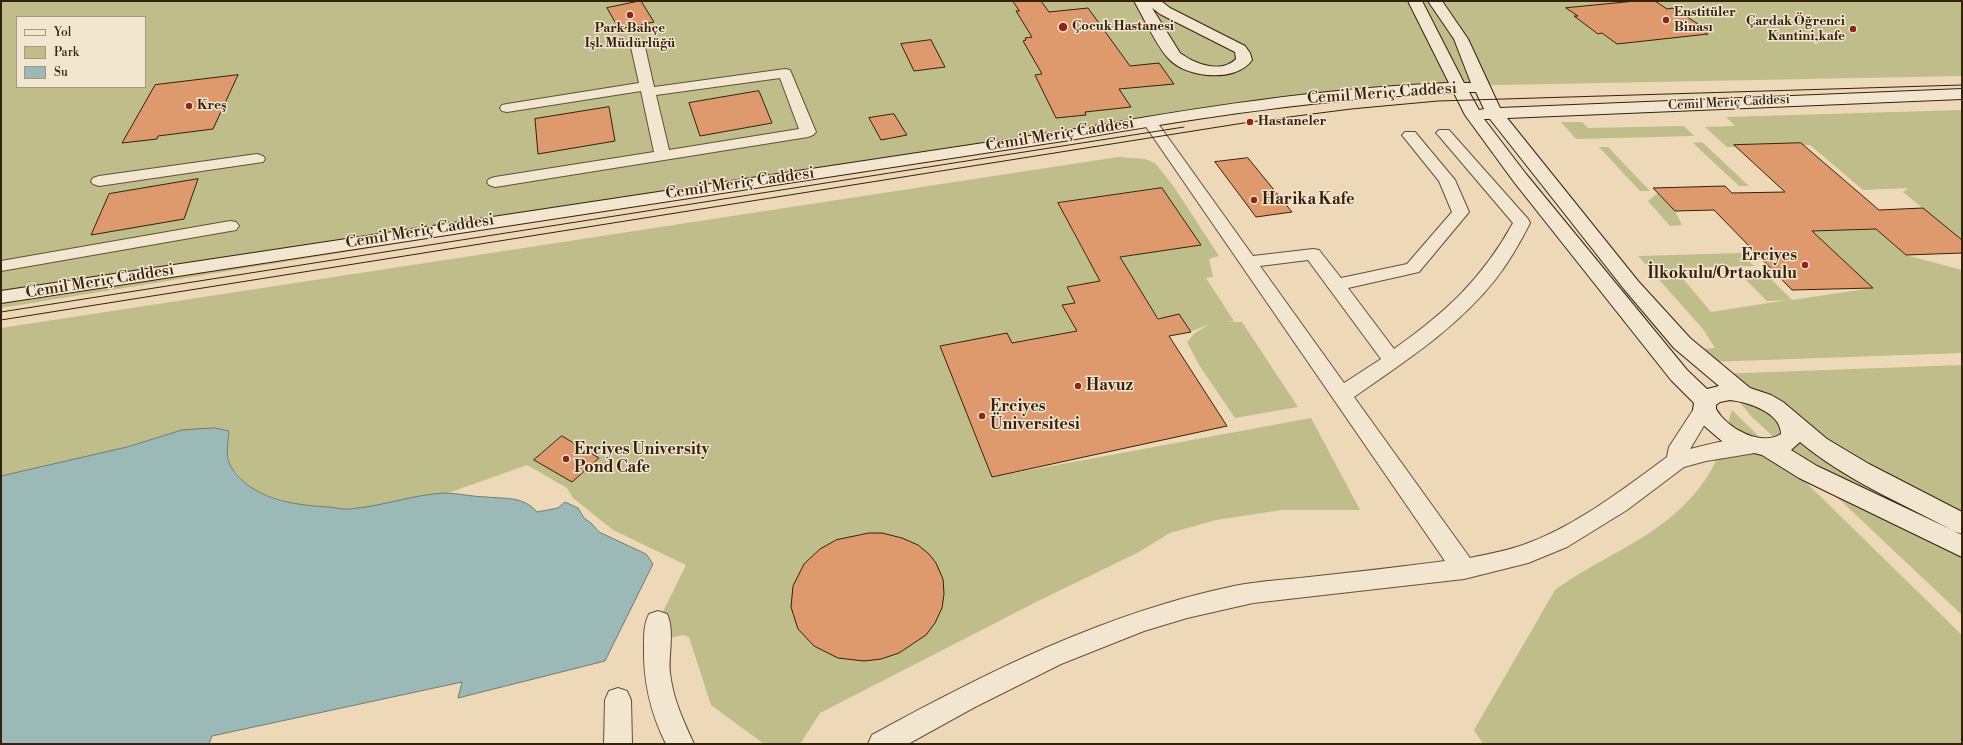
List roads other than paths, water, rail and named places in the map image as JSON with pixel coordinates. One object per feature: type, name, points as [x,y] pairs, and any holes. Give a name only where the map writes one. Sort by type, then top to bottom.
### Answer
[{"type":"street","points":[[1141,1],[1174,56],[1183,63],[1200,68],[1217,70],[1234,67],[1244,60],[1243,53],[1240,49],[1165,11],[1152,1]]},
{"type":"street","points":[[1415,1],[1473,115],[1520,178],[1679,375],[1705,405],[1708,417],[1720,430],[1739,441],[1760,446],[1808,472],[1962,547]]},
{"type":"street","points":[[1435,1],[1461,39],[1481,87],[1495,114],[1626,279],[1682,343],[1742,393],[1769,404],[1819,445],[1860,470],[1962,524]]},
{"type":"street","points":[[638,47],[662,155]]},
{"type":"street","points":[[495,182],[808,132],[786,72],[506,108]]},
{"type":"street","name":"Cemil Meriç Caddesi","points":[[1,297],[1149,121],[1340,95],[1411,89],[1481,87]]},
{"type":"street","name":"Cemil Meriç Caddesi","points":[[1473,115],[1808,99],[1962,94]]},
{"type":"street","points":[[1149,121],[1464,569]]},
{"type":"street","points":[[1342,395],[1424,337],[1472,296],[1492,274],[1513,243],[1522,223],[1444,133]]},
{"type":"street","points":[[1336,285],[1413,268],[1461,212],[1447,180],[1410,135]]},
{"type":"street","points":[[99,181],[257,159]]},
{"type":"street","points":[[1447,180],[1484,178]]},
{"type":"street","points":[[1,266],[230,226]]},
{"type":"street","points":[[1248,262],[1313,254],[1392,360]]},
{"type":"street","points":[[1677,461],[1680,447],[1710,396],[1718,393],[1742,393]]},
{"type":"street","points":[[882,744],[995,682],[1047,658],[1110,633],[1172,613],[1234,596],[1464,569],[1522,555],[1559,540],[1619,504],[1677,461],[1706,453],[1760,446],[1779,446],[1787,442],[1792,436],[1792,429],[1788,420]]},
{"type":"street","points":[[658,622],[656,674],[660,699],[668,723],[680,744]]},
{"type":"street","points":[[618,700],[618,744]]},
{"type":"water","points":[[215,428],[229,431],[227,449],[228,459],[231,467],[239,478],[261,493],[274,498],[287,502],[346,509],[373,506],[434,494],[450,493],[514,499],[526,503],[537,512],[558,508],[565,502],[578,508],[584,518],[599,532],[646,554],[653,564],[605,661],[458,698],[462,682],[212,736],[209,744],[1,744],[1,476],[127,447],[182,430]]},
{"type":"tram line","points":[[1,320],[1250,122],[1351,109],[1438,101],[1962,85]]},
{"type":"tram line","points":[[1,312],[1184,127]]},
{"type":"place","name":"Park Bahçe Işl. Müdürlüğü","points":[[630,15]]},
{"type":"place","name":"Enstitüler Binası","points":[[1666,20]]},
{"type":"place","name":"Çocuk Hastanesi","points":[[1063,27]]},
{"type":"place","name":"Çardak Öğrenci Kantini,kafe","points":[[1853,29]]},
{"type":"place","name":"Kreş","points":[[189,106]]},
{"type":"place","name":"Hastaneler","points":[[1250,122]]},
{"type":"place","name":"Harika Kafe","points":[[1254,200]]},
{"type":"place","name":"Erciyes İlkokulu/Ortaokulu","points":[[1805,265]]},
{"type":"place","name":"Havuz","points":[[1078,386]]},
{"type":"place","name":"Erciyes Üniversitesi","points":[[982,416]]},
{"type":"place","name":"Erciyes University Pond Cafe","points":[[566,459]]}]
